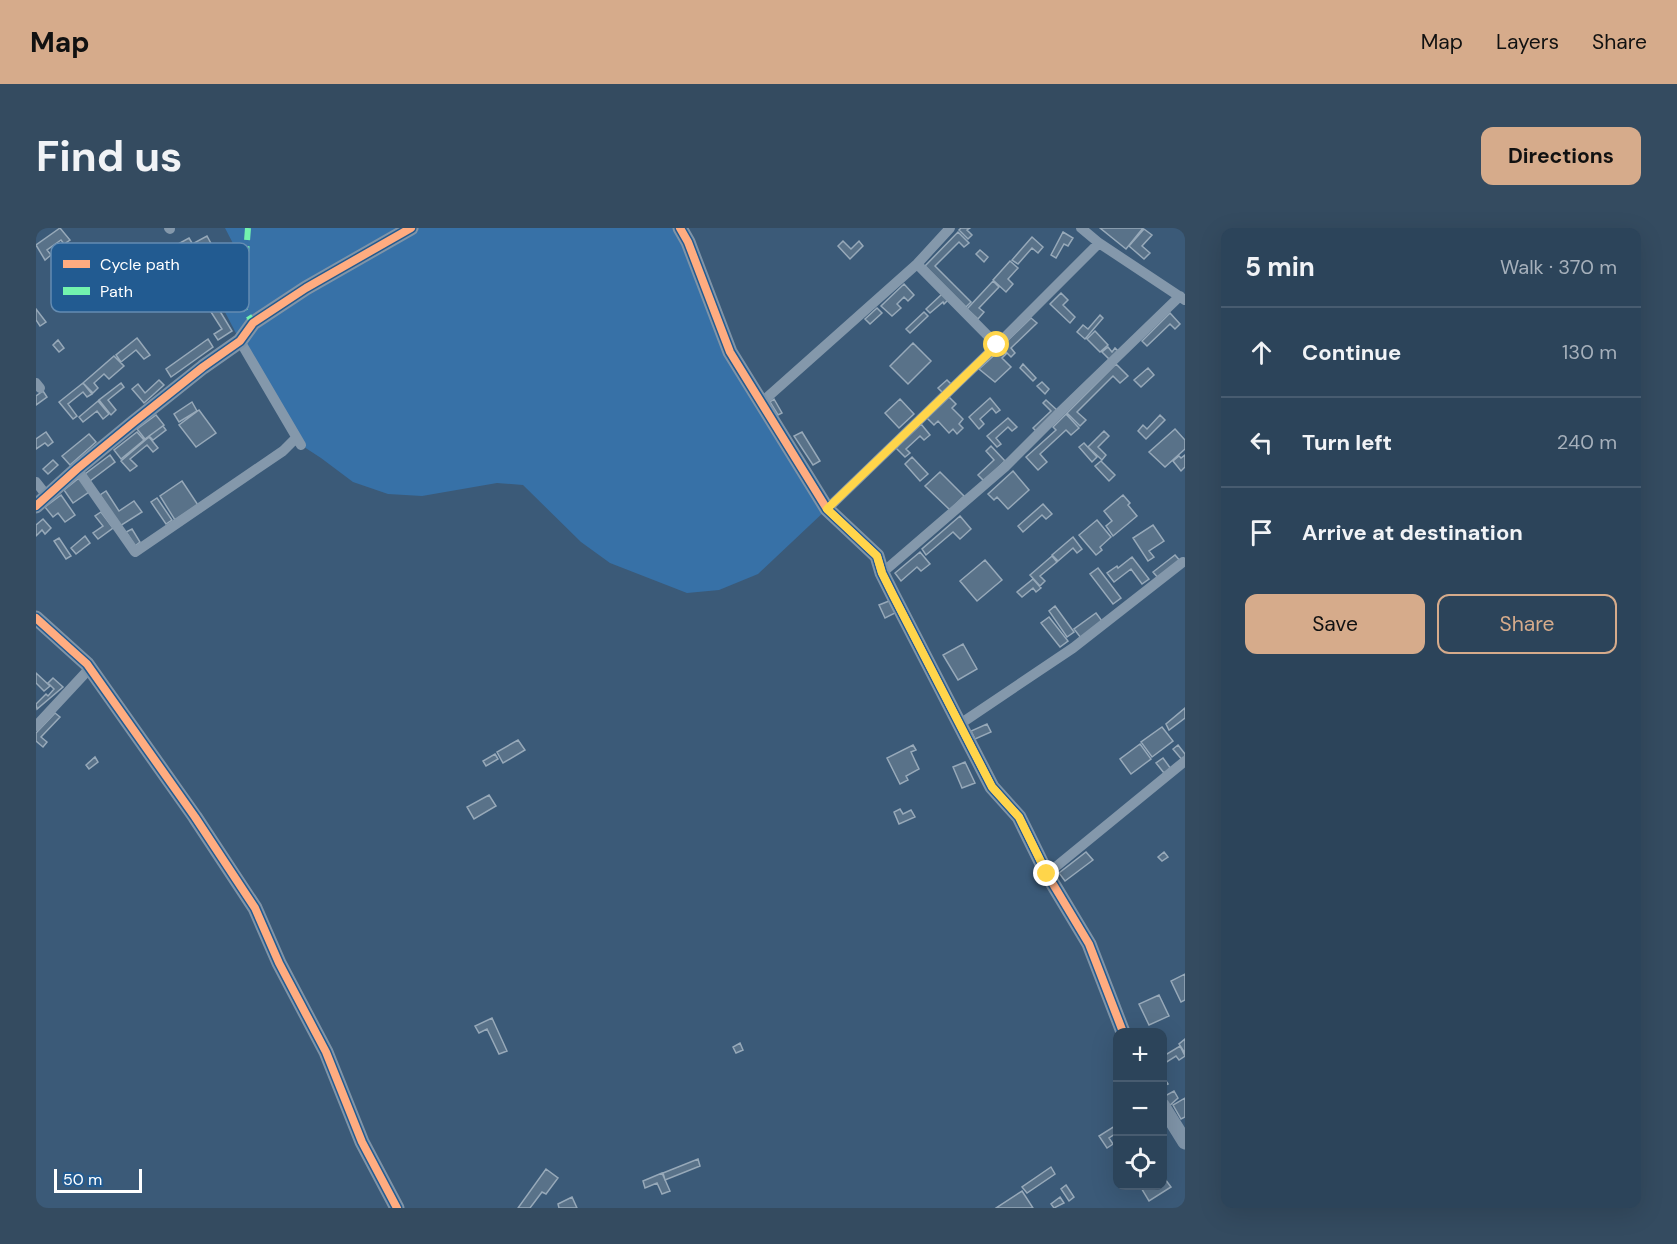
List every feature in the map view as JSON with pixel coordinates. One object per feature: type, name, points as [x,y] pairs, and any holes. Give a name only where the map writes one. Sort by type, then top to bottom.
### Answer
[{"type":"street","points":[[36,482],[42,501],[76,469],[203,367],[240,341],[253,323],[306,288],[411,228]]},
{"type":"street","points":[[680,228],[688,242],[730,352],[827,509],[877,556],[882,573],[992,787],[1019,817],[1047,874],[1089,944],[1121,1028]]},
{"type":"street","points":[[762,402],[917,264],[950,228]]},
{"type":"street","points":[[882,573],[1005,467],[1183,299],[1099,243],[1081,228]]},
{"type":"street","points":[[827,509],[1099,243]]},
{"type":"street","points":[[917,264],[997,345]]},
{"type":"street","points":[[76,469],[135,552],[298,442],[240,341]]},
{"type":"street","points":[[960,724],[1073,648],[1183,562]]},
{"type":"street","points":[[36,618],[90,668],[195,817],[255,908],[279,963],[326,1052],[362,1142],[397,1208]]},
{"type":"street","points":[[36,726],[90,668]]},
{"type":"street","points":[[1047,874],[1185,761]]},
{"type":"street","points":[[1167,1113],[1185,1142]]},
{"type":"shaded area","points":[[225,228],[680,228],[713,309],[827,509],[758,574],[719,590],[687,593],[610,563],[581,542],[523,485],[497,483],[422,496],[388,494],[353,482],[301,445],[225,312],[249,312],[249,243],[233,243]]},
{"type":"building","points":[[60,228],[70,240],[66,243],[61,240],[51,243],[51,247],[47,250],[51,255],[45,260],[36,245]]},
{"type":"building","points":[[970,228],[967,230],[972,235],[968,239],[959,230]]},
{"type":"building","points":[[1100,228],[1143,228],[1126,249]]},
{"type":"building","points":[[1144,229],[1152,235],[1142,246],[1150,253],[1144,259],[1129,246]]},
{"type":"building","points":[[958,232],[969,243],[964,247],[959,242],[935,266],[971,302],[966,307],[925,266]]},
{"type":"building","points":[[1063,232],[1073,238],[1068,246],[1064,244],[1056,258],[1051,255]]},
{"type":"building","points":[[207,236],[211,243],[194,243]]},
{"type":"building","points":[[1032,237],[1043,247],[1038,253],[1032,248],[1018,264],[1012,260]]},
{"type":"building","points":[[189,238],[192,243],[180,243]]},
{"type":"building","points":[[843,241],[851,249],[859,241],[863,246],[850,259],[838,246]]},
{"type":"building","points":[[980,250],[988,257],[984,262],[976,254]]},
{"type":"building","points":[[1010,261],[1018,268],[1008,279],[1013,284],[1006,292],[993,280]]},
{"type":"building","points":[[993,281],[999,287],[979,308],[984,312],[978,319],[967,309]]},
{"type":"building","points":[[904,284],[914,295],[908,301],[904,297],[897,304],[901,308],[892,316],[881,306]]},
{"type":"building","points":[[1061,293],[1068,300],[1063,305],[1075,317],[1070,323],[1050,304]]},
{"type":"building","points":[[942,294],[948,300],[930,313],[926,309]]},
{"type":"building","points":[[877,308],[882,313],[870,324],[865,319]]},
{"type":"building","points":[[36,309],[46,322],[40,326],[36,320]]},
{"type":"building","points":[[211,312],[220,312],[232,331],[218,340],[214,334],[222,329]]},
{"type":"building","points":[[924,312],[928,316],[910,333],[906,329]]},
{"type":"building","points":[[1170,313],[1180,324],[1175,329],[1170,324],[1147,346],[1142,341]]},
{"type":"building","points":[[1100,315],[1103,318],[1085,339],[1077,332],[1083,325],[1088,329]]},
{"type":"building","points":[[1031,318],[1037,323],[1011,348],[1015,353],[1011,357],[1001,347]]},
{"type":"building","points":[[1095,331],[1108,345],[1100,352],[1087,339]]},
{"type":"building","points":[[137,338],[150,355],[144,359],[136,350],[121,362],[116,355]]},
{"type":"building","points":[[208,339],[213,347],[171,377],[166,369]]},
{"type":"building","points":[[58,340],[64,348],[59,352],[53,345]]},
{"type":"building","points":[[913,343],[931,361],[908,384],[890,366]]},
{"type":"building","points":[[1108,347],[1112,352],[1115,348],[1120,353],[1111,361],[1102,352]]},
{"type":"building","points":[[1001,349],[1006,354],[1002,358],[1011,367],[995,382],[979,369]]},
{"type":"building","points":[[114,356],[124,366],[109,379],[104,374],[94,383],[98,388],[93,393],[83,383]]},
{"type":"building","points":[[1023,364],[1036,378],[1033,381],[1020,368]]},
{"type":"building","points":[[1116,364],[1128,376],[1120,383],[1113,376],[1077,412],[1086,420],[1080,426],[1067,413]]},
{"type":"building","points":[[1148,368],[1154,375],[1141,387],[1134,380]]},
{"type":"building","points":[[159,380],[164,385],[144,403],[132,389],[138,384],[145,393]]},
{"type":"building","points":[[947,380],[952,385],[943,393],[938,388]]},
{"type":"building","points":[[1042,382],[1049,389],[1045,394],[1037,386]]},
{"type":"building","points":[[83,383],[92,394],[87,397],[83,392],[68,404],[77,416],[73,419],[59,402]]},
{"type":"building","points":[[121,383],[124,387],[108,400],[116,410],[111,415],[99,400]]},
{"type":"building","points":[[43,391],[47,397],[36,405],[36,396]]},
{"type":"building","points":[[949,397],[956,404],[952,408],[963,419],[959,424],[963,428],[957,434],[953,429],[949,433],[938,421],[934,425],[927,418]]},
{"type":"building","points":[[990,398],[1000,410],[996,413],[992,408],[980,419],[984,424],[979,429],[969,417]]},
{"type":"building","points":[[774,399],[782,413],[778,415],[770,402]]},
{"type":"building","points":[[900,399],[914,414],[899,428],[885,413]]},
{"type":"building","points":[[1046,400],[1058,411],[1037,432],[1033,428],[1051,411],[1043,403]]},
{"type":"building","points":[[98,401],[109,414],[103,419],[97,411],[83,422],[79,417]]},
{"type":"building","points":[[192,402],[197,411],[179,422],[174,414]]},
{"type":"building","points":[[199,410],[216,433],[196,447],[179,425]]},
{"type":"building","points":[[1066,414],[1079,428],[1071,435],[1066,430],[1040,454],[1047,462],[1038,470],[1026,457],[1056,430],[1053,427]]},
{"type":"building","points":[[156,415],[164,425],[145,439],[137,429]]},
{"type":"building","points":[[1160,415],[1165,420],[1146,439],[1138,431],[1143,425],[1147,429]]},
{"type":"building","points":[[1008,418],[1017,427],[1012,431],[1008,427],[996,438],[1001,444],[997,447],[987,436]]},
{"type":"building","points":[[921,424],[930,435],[924,440],[920,436],[906,449],[910,453],[905,457],[896,448]]},
{"type":"building","points":[[163,426],[166,430],[153,440],[149,436]]},
{"type":"building","points":[[1175,429],[1185,440],[1185,449],[1165,467],[1149,452]]},
{"type":"building","points":[[1104,431],[1109,436],[1098,447],[1106,455],[1102,460],[1088,447]]},
{"type":"building","points":[[46,432],[53,442],[48,446],[45,443],[36,449],[36,439]]},
{"type":"building","points":[[137,432],[144,440],[121,459],[114,450]]},
{"type":"building","points":[[802,432],[820,461],[813,465],[794,436]]},
{"type":"building","points":[[89,434],[96,442],[70,465],[62,456]]},
{"type":"building","points":[[149,437],[158,448],[153,452],[147,445],[130,459],[137,466],[130,471],[121,461]]},
{"type":"building","points":[[1084,443],[1097,457],[1092,462],[1079,447]]},
{"type":"building","points":[[991,446],[1005,461],[984,481],[978,475],[994,460],[986,451]]},
{"type":"building","points":[[110,455],[115,462],[90,481],[85,474]]},
{"type":"building","points":[[1185,455],[1185,467],[1181,471],[1173,461]]},
{"type":"building","points":[[912,457],[928,474],[920,481],[905,464]]},
{"type":"building","points":[[53,460],[58,465],[48,474],[43,469]]},
{"type":"building","points":[[1101,461],[1115,475],[1109,481],[1095,466]]},
{"type":"building","points":[[1013,471],[1029,490],[1008,509],[997,497],[994,500],[988,494]]},
{"type":"building","points":[[940,472],[964,496],[950,510],[925,486]]},
{"type":"building","points":[[79,478],[89,492],[73,503],[64,490]]},
{"type":"building","points":[[182,481],[198,505],[175,520],[160,496]]},
{"type":"building","points":[[106,491],[119,511],[134,501],[142,512],[120,526],[100,495]]},
{"type":"building","points":[[61,495],[75,515],[65,522],[58,513],[53,517],[45,507]]},
{"type":"building","points":[[1123,495],[1137,516],[1113,536],[1106,526],[1112,521],[1104,511]]},
{"type":"building","points":[[157,498],[172,520],[166,524],[151,502]]},
{"type":"building","points":[[1043,504],[1052,514],[1046,519],[1042,515],[1023,532],[1018,526]]},
{"type":"building","points":[[101,512],[113,528],[98,539],[93,533],[103,526],[95,516]]},
{"type":"building","points":[[960,516],[971,529],[960,539],[953,532],[926,555],[922,549]]},
{"type":"building","points":[[43,519],[51,528],[45,534],[42,530],[36,536],[36,525]]},
{"type":"building","points":[[1097,520],[1111,537],[1100,547],[1102,550],[1096,555],[1079,535]]},
{"type":"building","points":[[1153,525],[1164,541],[1149,551],[1154,557],[1148,561],[1133,538]]},
{"type":"building","points":[[132,529],[140,542],[135,546],[126,532]]},
{"type":"building","points":[[85,536],[90,543],[76,554],[71,548]]},
{"type":"building","points":[[1073,537],[1082,549],[1077,553],[1073,548],[1058,561],[1052,555]]},
{"type":"building","points":[[59,538],[71,556],[66,559],[54,541]]},
{"type":"building","points":[[920,552],[930,564],[921,571],[917,567],[901,581],[895,573]]},
{"type":"building","points":[[1175,555],[1181,562],[1159,579],[1153,572]]},
{"type":"building","points":[[1052,556],[1057,562],[1040,576],[1045,581],[1040,586],[1030,575]]},
{"type":"building","points":[[1132,557],[1149,579],[1142,584],[1131,569],[1114,582],[1107,573]]},
{"type":"building","points":[[985,560],[1002,580],[977,601],[960,581]]},
{"type":"building","points":[[1098,568],[1121,598],[1113,604],[1090,574]]},
{"type":"building","points":[[1033,579],[1041,588],[1036,592],[1033,588],[1022,597],[1017,592]]},
{"type":"building","points":[[889,601],[895,613],[885,618],[879,605]]},
{"type":"building","points":[[1055,606],[1074,632],[1067,637],[1049,611]]},
{"type":"building","points":[[1096,613],[1102,621],[1081,638],[1074,629]]},
{"type":"building","points":[[1049,617],[1068,641],[1060,647],[1041,623]]},
{"type":"building","points":[[963,644],[977,669],[958,680],[943,655]]},
{"type":"building","points":[[36,673],[50,686],[44,691],[36,683]]},
{"type":"building","points":[[53,678],[63,687],[37,709],[36,704],[54,689],[48,683]]},
{"type":"building","points":[[1185,708],[1185,718],[1169,730],[1166,724]]},
{"type":"building","points":[[55,713],[60,717],[41,737],[47,742],[43,747],[36,741],[36,733]]},
{"type":"building","points":[[987,724],[991,732],[975,739],[971,731]]},
{"type":"building","points":[[1162,727],[1173,741],[1152,757],[1141,742]]},
{"type":"building","points":[[518,740],[525,750],[503,763],[497,752]]},
{"type":"building","points":[[1140,744],[1151,759],[1131,774],[1120,759]]},
{"type":"building","points":[[913,745],[916,750],[911,752],[919,769],[906,776],[908,780],[900,784],[887,758]]},
{"type":"building","points":[[1178,745],[1185,754],[1183,761],[1173,749]]},
{"type":"building","points":[[495,754],[498,759],[486,766],[483,761]]},
{"type":"building","points":[[95,757],[98,762],[89,769],[86,765]]},
{"type":"building","points":[[1163,758],[1171,769],[1164,773],[1156,763]]},
{"type":"building","points":[[965,762],[975,783],[962,788],[953,767]]},
{"type":"building","points":[[489,795],[496,806],[474,819],[467,807]]},
{"type":"building","points":[[900,809],[903,814],[911,810],[915,817],[899,824],[894,812]]},
{"type":"building","points":[[1086,852],[1093,860],[1065,881],[1059,873]]},
{"type":"building","points":[[1164,852],[1168,857],[1162,861],[1158,857]]},
{"type":"building","points":[[1185,974],[1185,1000],[1181,1002],[1171,981]]},
{"type":"building","points":[[1159,995],[1169,1016],[1149,1025],[1139,1004]]},
{"type":"building","points":[[492,1018],[507,1051],[499,1054],[487,1029],[479,1033],[475,1026]]},
{"type":"building","points":[[1185,1039],[1185,1053],[1179,1044]]},
{"type":"building","points":[[740,1043],[743,1050],[736,1053],[733,1047]]},
{"type":"building","points":[[1180,1046],[1185,1056],[1179,1060],[1176,1056],[1167,1062],[1167,1054]]},
{"type":"building","points":[[1174,1091],[1178,1098],[1168,1107],[1167,1105],[1167,1095]]},
{"type":"building","points":[[1185,1098],[1185,1117],[1181,1119],[1173,1105]]},
{"type":"building","points":[[1113,1127],[1113,1135],[1109,1138],[1113,1144],[1107,1148],[1099,1136]]},
{"type":"building","points":[[698,1159],[700,1166],[665,1180],[663,1173]]},
{"type":"building","points":[[1051,1167],[1055,1174],[1027,1193],[1022,1187]]},
{"type":"building","points":[[546,1169],[558,1178],[546,1194],[542,1192],[530,1208],[518,1208]]},
{"type":"building","points":[[662,1173],[670,1191],[662,1194],[657,1183],[645,1188],[643,1181]]},
{"type":"building","points":[[1066,1185],[1074,1197],[1069,1201],[1061,1189]]},
{"type":"building","points":[[1142,1190],[1166,1190],[1149,1201]]},
{"type":"building","points":[[1022,1191],[1033,1208],[996,1208]]},
{"type":"building","points":[[572,1197],[577,1208],[559,1208],[558,1204]]},
{"type":"building","points":[[1060,1197],[1064,1203],[1054,1208],[1051,1204]]},
{"type":"marked path","points":[[247,243],[248,228]]},
{"type":"marked path","points":[[246,312],[253,323]]},
{"type":"cycle path","points":[[36,506],[134,422],[203,367],[240,341],[253,323],[306,288],[411,228]]},
{"type":"cycle path","points":[[680,228],[688,242],[730,352],[827,509],[877,556],[882,573],[992,787],[1019,817],[1047,874],[1089,944],[1121,1028]]},
{"type":"cycle path","points":[[36,618],[87,664],[195,817],[255,908],[279,963],[326,1052],[362,1142],[397,1208]]},
{"type":"route","points":[[997,345],[827,509],[877,556],[882,573],[992,787],[1019,817],[1047,874]]}]
